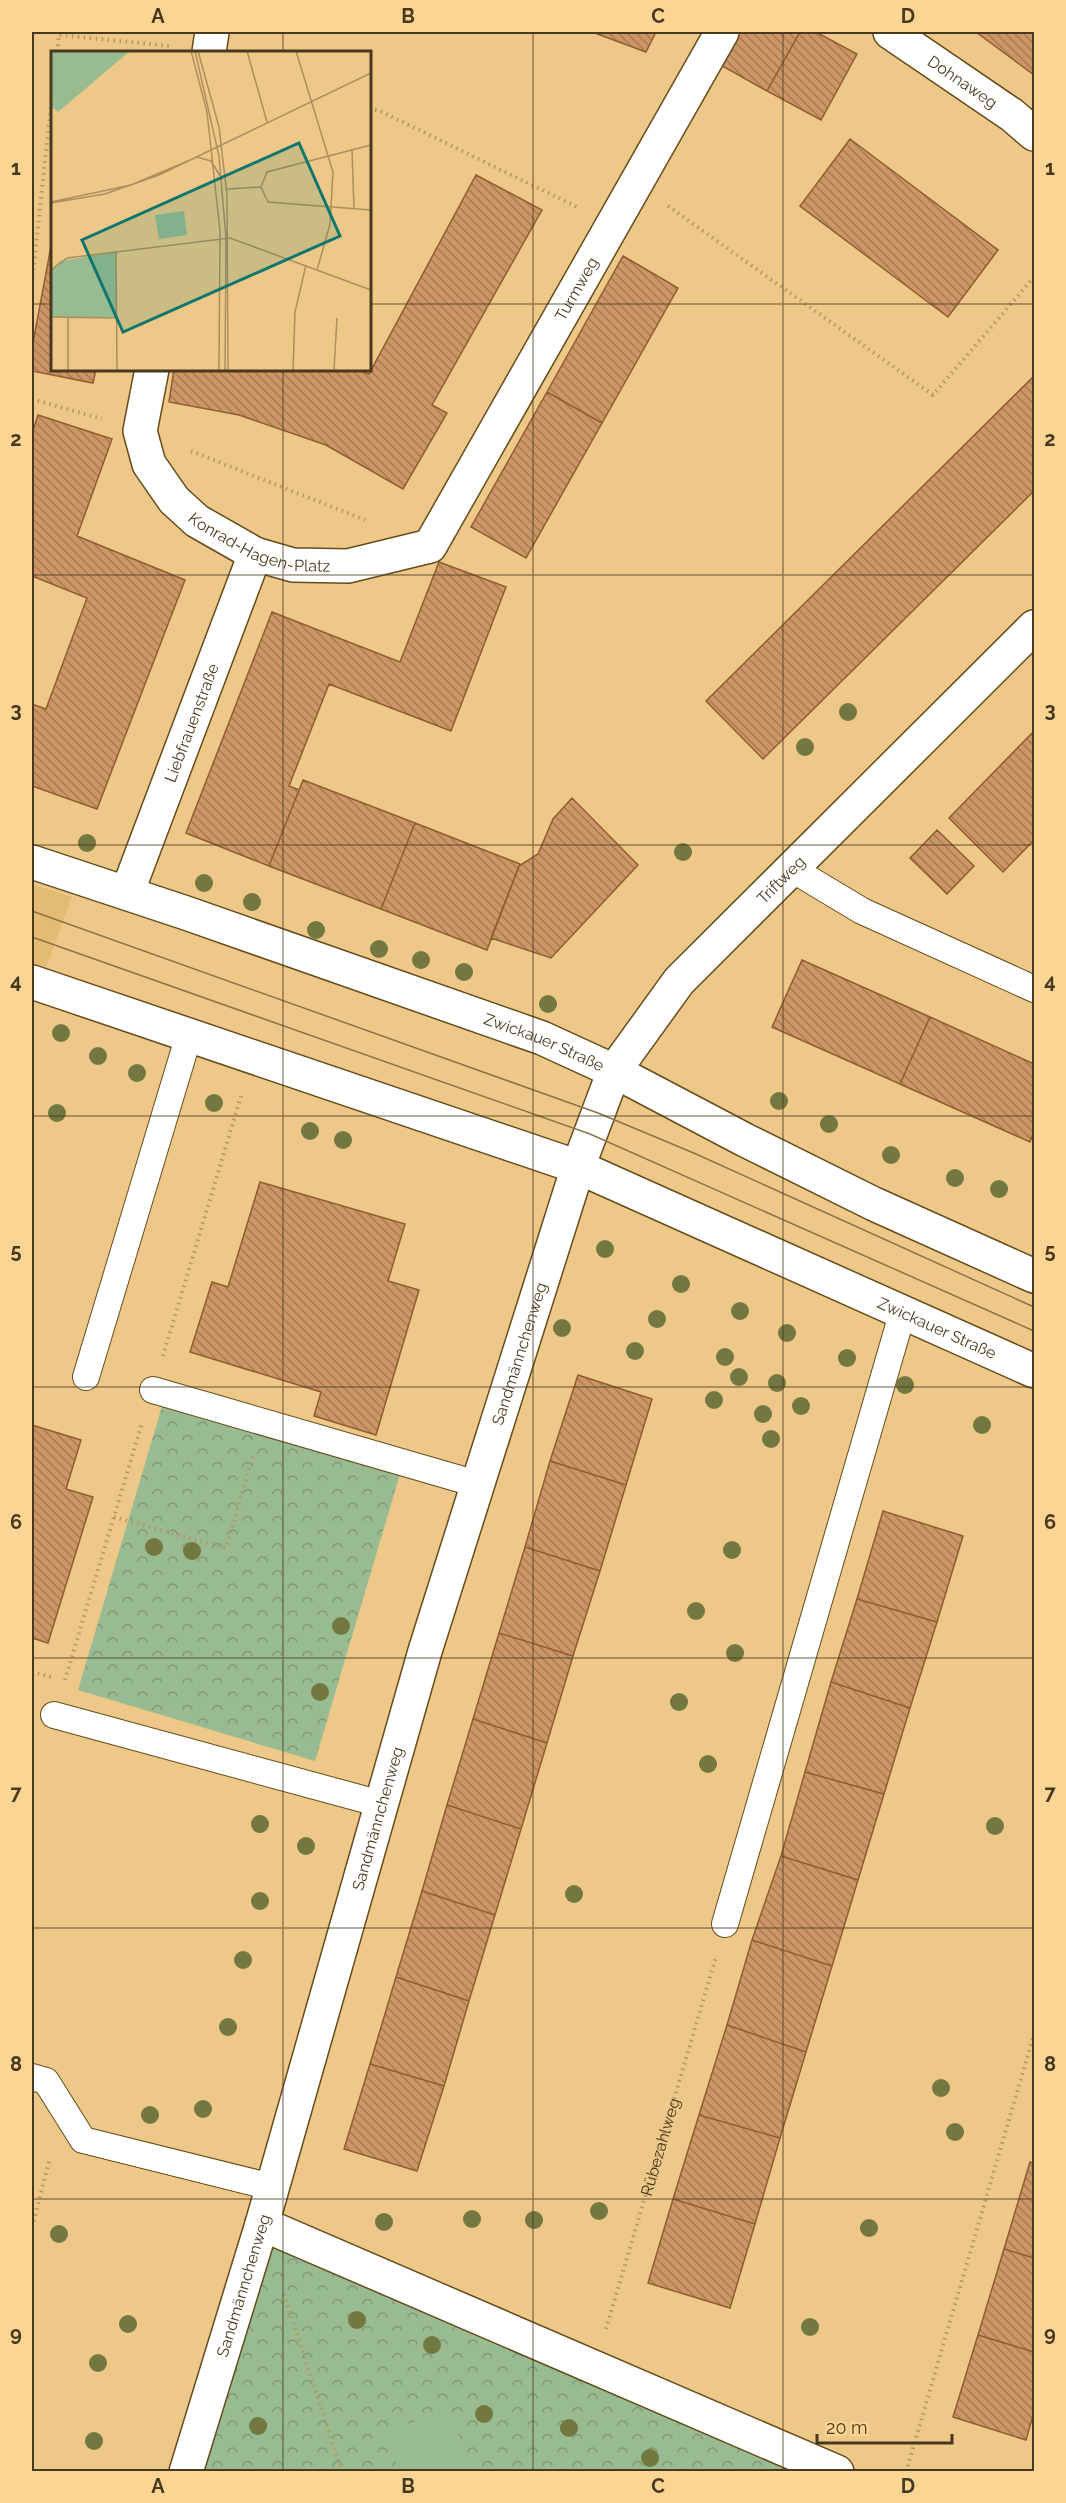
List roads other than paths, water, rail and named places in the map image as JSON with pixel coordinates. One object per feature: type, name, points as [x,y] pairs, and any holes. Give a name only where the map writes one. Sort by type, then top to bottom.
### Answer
[{"type":"street","name":"Turmweg","points":[[430,546],[722,32]]},
{"type":"street","name":"Dohnaweg","points":[[890,32],[1012,115],[1035,134]]},
{"type":"street","name":"Konrad-Hagen-Platz","points":[[152,370],[140,430],[149,464],[174,500],[197,521],[255,554],[293,565],[348,566],[430,546]]},
{"type":"street","name":"Liebfrauenstraße","points":[[127,893],[255,554]]},
{"type":"street","name":"Triftweg","points":[[578,1167],[614,1071],[680,981],[1035,627]]},
{"type":"street","name":"Zwickauer Straße","points":[[32,862],[542,1038],[614,1071],[874,1204],[1035,1276]]},
{"type":"street","name":"Zwickauer Straße","points":[[32,982],[578,1167],[1035,1371]]},
{"type":"street","name":"Sandmännchenweg","points":[[186,2472],[262,2224],[424,1651],[578,1167]]},
{"type":"street","points":[[262,2224],[837,2472]]},
{"type":"lane","points":[[792,869],[862,911],[1035,988]]},
{"type":"lane","points":[[86,1377],[189,1035]]},
{"type":"lane","points":[[726,1924],[903,1311]]},
{"type":"lane","points":[[153,1389],[477,1484]]},
{"type":"lane","points":[[54,1715],[381,1804]]},
{"type":"lane","points":[[32,2077],[46,2081],[83,2140],[272,2187]]},
{"type":"tram line","points":[[32,911],[598,1113],[696,1154],[1034,1307]]},
{"type":"tram line","points":[[32,937],[590,1134],[1034,1331]]}]
